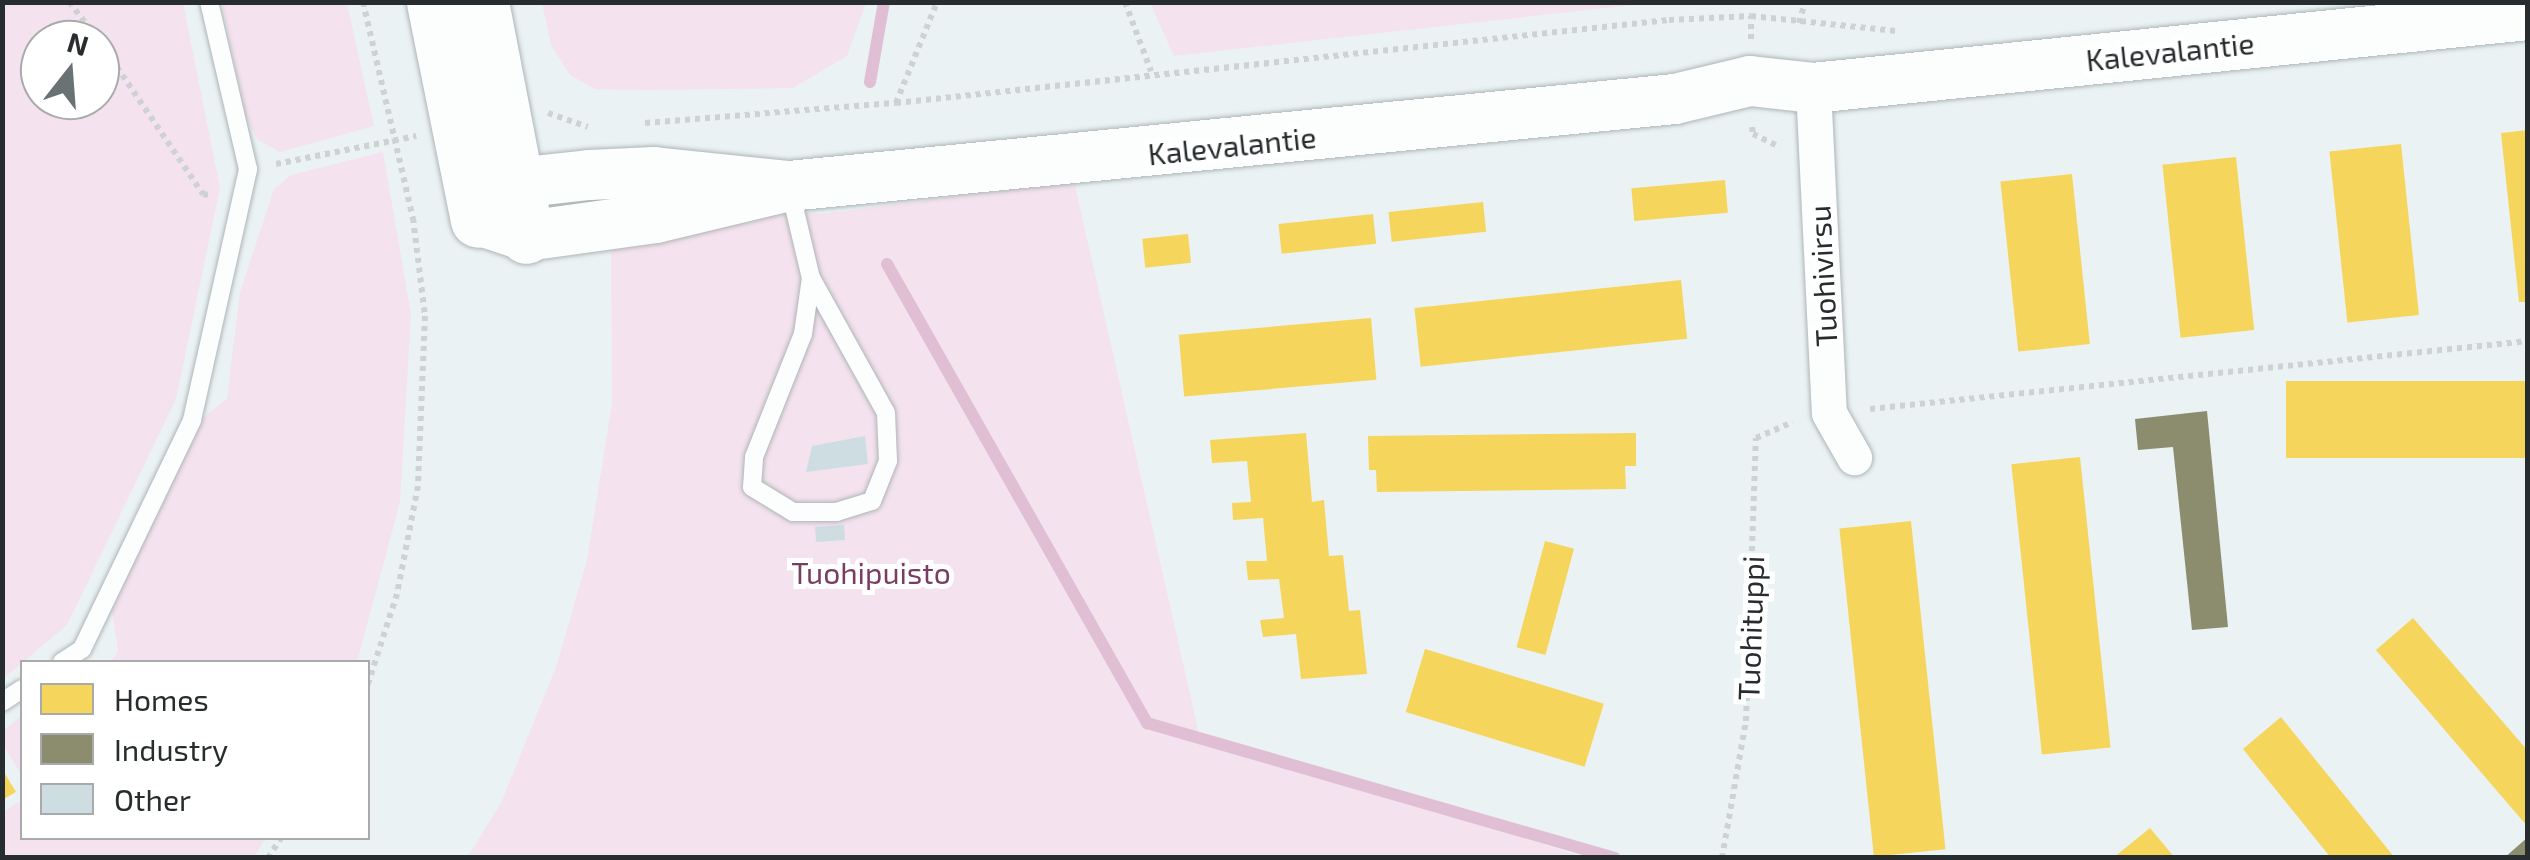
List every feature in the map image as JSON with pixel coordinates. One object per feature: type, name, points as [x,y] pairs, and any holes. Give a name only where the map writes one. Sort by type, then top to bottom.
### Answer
[{"type":"main road","points":[[434,2],[502,228]]},
{"type":"main road","points":[[480,2],[518,183],[502,228]]},
{"type":"main road","name":"Kalevalantie","points":[[502,228],[656,218],[789,186],[1675,98],[1762,80],[1814,88],[2528,15]]},
{"type":"main road","name":"Kalevalantie","points":[[518,183],[654,172],[789,186]]},
{"type":"street","name":"Tuohivirsu","points":[[1814,88],[1829,414],[1854,457]]},
{"type":"lane","points":[[65,660],[82,649],[192,420],[248,169],[209,2]]},
{"type":"lane","points":[[789,186],[810,278],[886,412],[888,461],[872,501],[837,512],[793,512],[752,487],[754,457],[803,334],[810,278]]},
{"type":"path","points":[[363,2],[413,218],[425,316],[418,486],[397,594],[370,678]]},
{"type":"path","points":[[896,103],[936,2]]},
{"type":"path","points":[[1125,2],[1151,72]]},
{"type":"path","points":[[1799,23],[1805,2]]},
{"type":"path","points":[[639,124],[896,103],[1151,72],[1668,20],[1751,16],[1909,32]]},
{"type":"path","points":[[120,72],[203,194],[241,201]]},
{"type":"path","points":[[544,111],[582,127],[600,126]]},
{"type":"path","points":[[248,169],[393,141]]},
{"type":"path","points":[[1829,414],[2528,341]]},
{"type":"path","name":"Tuohituppi","points":[[1722,858],[1746,721],[1756,438],[1794,421]]},
{"type":"green space","points":[[3,2],[183,3],[220,188],[176,399],[67,625],[26,660],[20,660],[20,665],[3,679]]},
{"type":"green space","points":[[542,2],[866,3],[847,56],[793,88],[646,90],[595,89],[570,75],[551,45]]},
{"type":"green space","points":[[1150,2],[1651,3],[1174,56]]},
{"type":"green space","points":[[222,3],[347,3],[374,126],[280,152],[258,140],[245,116]]},
{"type":"green space","points":[[383,152],[411,314],[400,502],[358,660],[112,660],[118,651],[112,610],[200,420],[227,399],[240,292],[274,189],[291,175]]},
{"type":"green space","name":"Tuohipuisto","points":[[1074,181],[1199,734],[1583,857],[467,858],[501,803],[556,667],[587,560],[612,403],[611,241],[778,212],[822,214]]},
{"type":"green space","points":[[20,717],[20,773],[2,743],[3,731]]},
{"type":"green space","points":[[20,801],[20,840],[265,840],[254,857],[3,857],[3,812]]},
{"type":"building: Homes","points":[[2528,130],[2528,302],[2519,302],[2501,133]]},
{"type":"building: Homes","points":[[2401,144],[2419,315],[2347,323],[2329,152]]},
{"type":"building: Homes","points":[[2236,157],[2254,330],[2181,338],[2162,165]]},
{"type":"building: Homes","points":[[2072,174],[2090,344],[2018,352],[2000,182]]},
{"type":"building: Homes","points":[[1725,180],[1728,213],[1634,221],[1631,188]]},
{"type":"building: Homes","points":[[1483,202],[1486,232],[1392,242],[1389,212]]},
{"type":"building: Homes","points":[[1373,214],[1376,244],[1282,254],[1279,224]]},
{"type":"building: Homes","points":[[1188,234],[1191,263],[1145,268],[1142,239]]},
{"type":"building: Homes","points":[[1681,280],[1687,339],[1421,367],[1414,308]]},
{"type":"building: Homes","points":[[1371,318],[1376,380],[1184,397],[1179,335]]},
{"type":"building: Homes","points":[[2286,381],[2528,381],[2528,458],[2286,458]]},
{"type":"building: Homes","points":[[1306,433],[1312,502],[1324,500],[1329,556],[1343,555],[1349,611],[1360,610],[1367,674],[1301,679],[1296,634],[1263,637],[1260,620],[1284,618],[1279,579],[1248,580],[1246,561],[1267,561],[1263,518],[1233,520],[1232,503],[1251,502],[1247,461],[1212,463],[1210,440]]},
{"type":"building: Homes","points":[[1636,433],[1636,466],[1625,466],[1626,489],[1377,492],[1376,470],[1369,470],[1368,436]]},
{"type":"building: Homes","points":[[2080,457],[2111,747],[2042,755],[2011,464]]},
{"type":"building: Homes","points":[[1911,521],[1945,849],[1874,857],[1839,529]]},
{"type":"building: Homes","points":[[1545,541],[1574,549],[1546,655],[1517,647]]},
{"type":"building: Homes","points":[[2413,618],[2528,751],[2528,827],[2376,650]]},
{"type":"building: Homes","points":[[1425,649],[1604,704],[1585,767],[1406,712]]},
{"type":"building: Homes","points":[[2281,717],[2395,858],[2331,858],[2243,749]]},
{"type":"building: Homes","points":[[2,769],[16,792],[2,800]]},
{"type":"building: Homes","points":[[2150,828],[2175,858],[2113,858]]},
{"type":"building: Industry","points":[[2207,411],[2228,627],[2192,630],[2173,447],[2138,450],[2135,419]]},
{"type":"building: Industry","points":[[2528,837],[2528,858],[2504,858]]},
{"type":"building: Other","points":[[865,436],[868,464],[806,472],[812,446]]},
{"type":"building: Other","points":[[844,525],[845,540],[816,542],[815,527]]},
{"type":"waterway","points":[[870,82],[884,2]]},
{"type":"waterway","points":[[887,264],[1147,723],[1615,858]]}]
